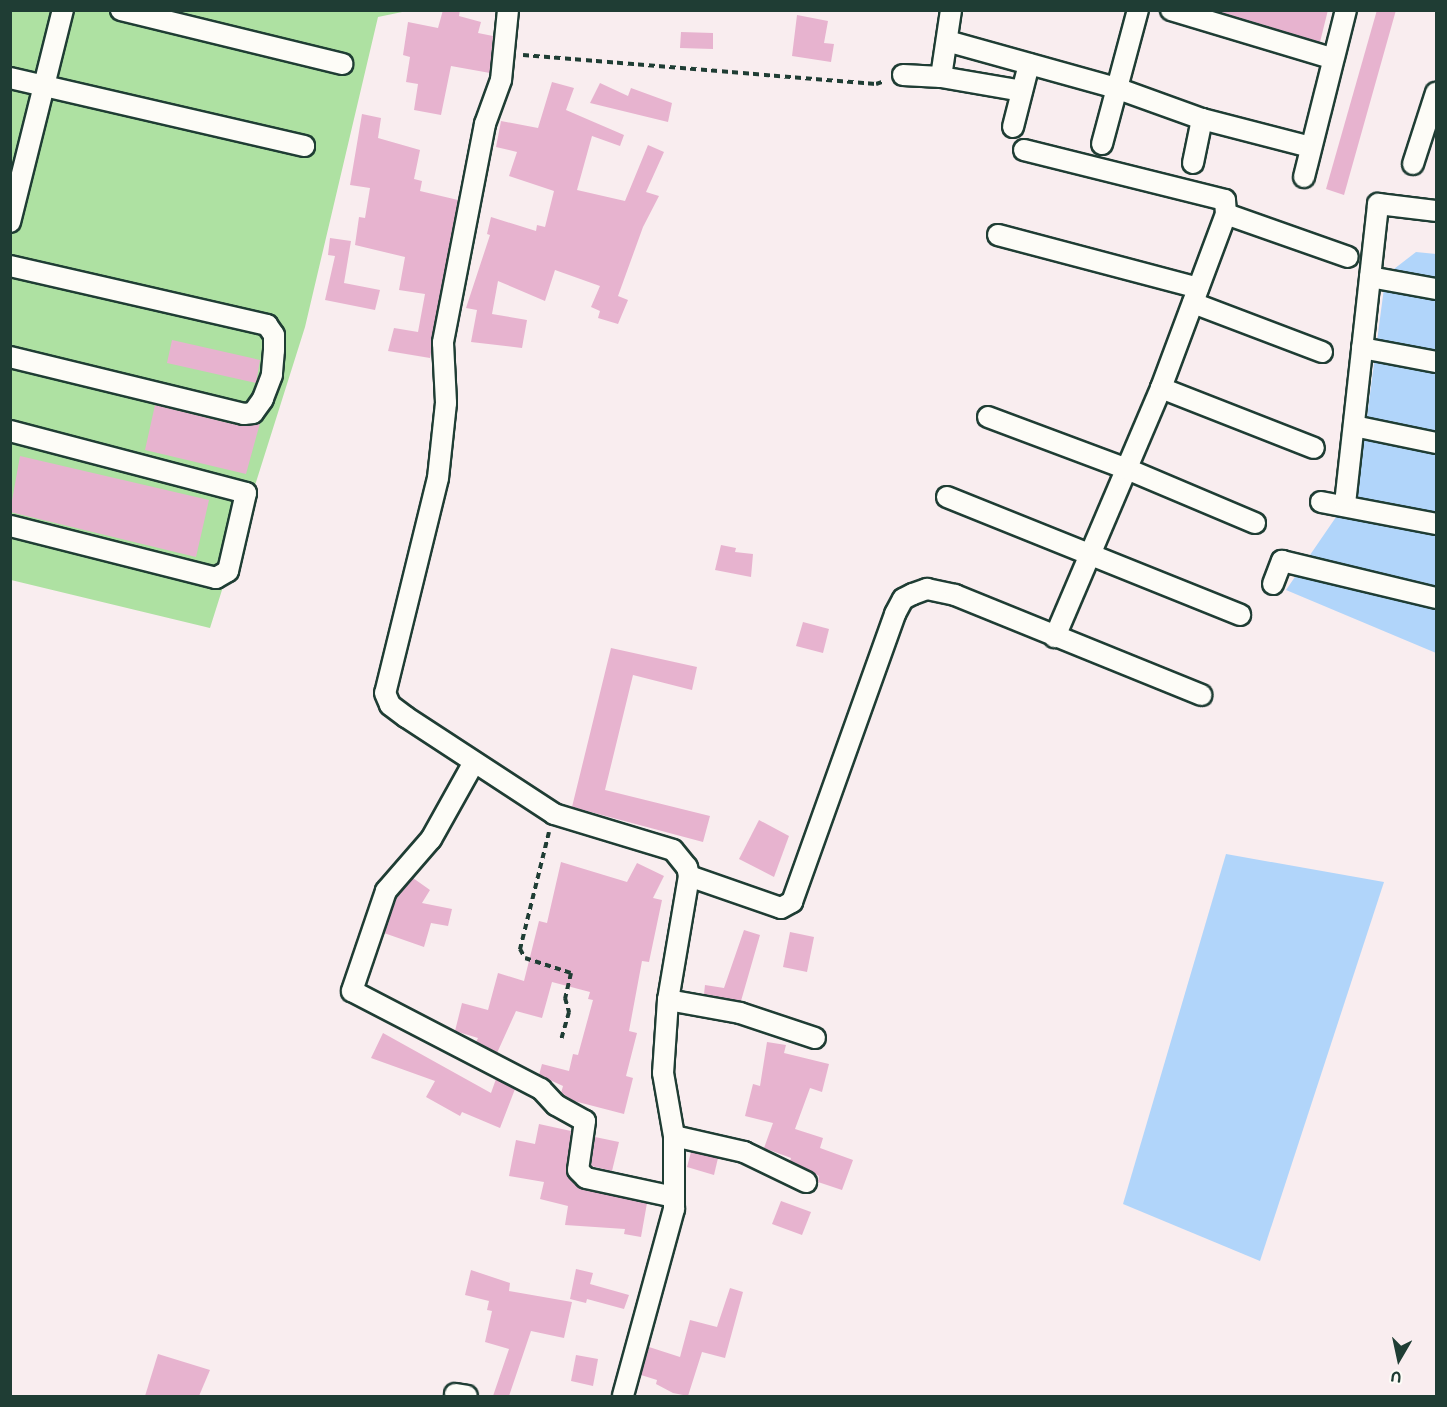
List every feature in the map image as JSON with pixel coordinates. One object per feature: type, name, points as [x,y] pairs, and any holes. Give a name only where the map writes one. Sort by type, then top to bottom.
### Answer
[{"type":"street","points":[[10,222],[16,171],[44,86],[63,10]]},
{"type":"street","points":[[121,10],[342,64]]},
{"type":"street","points":[[508,10],[506,54],[501,80],[485,124],[456,257],[443,343],[446,403],[438,477],[385,681],[390,705],[473,764],[554,813],[673,850],[687,867],[688,876],[668,1000],[663,1073],[674,1136],[674,1209],[623,1396]]},
{"type":"street","points":[[941,77],[951,10]]},
{"type":"street","points":[[1102,144],[1138,10]]},
{"type":"street","points":[[1171,10],[1332,58]]},
{"type":"street","points":[[1304,177],[1332,58],[1346,10]]},
{"type":"street","points":[[948,41],[1116,88],[1203,119],[1310,147]]},
{"type":"street","points":[[1013,127],[1029,64]]},
{"type":"street","points":[[903,75],[941,77],[1022,91]]},
{"type":"street","points":[[10,78],[304,146]]},
{"type":"street","points":[[1413,164],[1437,93]]},
{"type":"street","points":[[1193,163],[1203,119]]},
{"type":"street","points":[[1024,150],[1225,200],[1226,214],[1161,388],[1055,637]]},
{"type":"street","points":[[1345,504],[1378,204],[1437,211]]},
{"type":"street","points":[[1226,214],[1348,257]]},
{"type":"street","points":[[998,235],[1196,295],[1322,352]]},
{"type":"street","points":[[10,266],[267,324],[274,335],[274,350],[272,375],[262,399],[253,412],[244,414],[10,357]]},
{"type":"street","points":[[1370,277],[1437,289]]},
{"type":"street","points":[[1362,348],[1437,362]]},
{"type":"street","points":[[1161,388],[1314,448]]},
{"type":"street","points":[[988,417],[1126,469],[1255,524]]},
{"type":"street","points":[[1354,426],[1437,443]]},
{"type":"street","points":[[10,431],[246,493],[228,571],[216,578],[10,526]]},
{"type":"street","points":[[947,497],[1240,615]]},
{"type":"street","points":[[1321,502],[1345,504],[1437,524]]},
{"type":"street","points":[[1273,584],[1281,561],[1437,598]]},
{"type":"street","points":[[688,876],[781,908],[792,903],[903,599],[927,589],[955,595],[1201,695]]},
{"type":"street","points":[[473,764],[426,846],[386,891],[352,991],[542,1089],[556,1105],[585,1121],[578,1170],[586,1178],[674,1197]]},
{"type":"street","points":[[668,1000],[740,1013],[815,1038]]},
{"type":"street","points":[[674,1136],[744,1152],[806,1182]]},
{"type":"path","points":[[506,54],[876,84],[903,75]]},
{"type":"path","points":[[554,813],[520,949],[525,958],[571,973],[566,998],[569,1012],[561,1040]]},
{"type":"green space","points":[[11,11],[407,11],[378,17],[305,327],[210,628],[11,580]]},
{"type":"water","points":[[1416,252],[1436,254],[1436,653],[1286,590],[1358,485],[1384,288],[1394,269]]},
{"type":"water","points":[[1226,854],[1384,882],[1260,1261],[1123,1204]]},
{"type":"building","points":[[443,10],[460,10],[459,16],[481,22],[478,33],[493,36],[490,73],[451,66],[441,115],[414,110],[418,84],[406,82],[410,57],[403,55],[408,22],[438,28]]},
{"type":"building","points":[[1214,10],[1328,10],[1320,42]]},
{"type":"building","points":[[1377,10],[1396,10],[1344,195],[1326,189]]},
{"type":"building","points":[[797,15],[828,21],[824,43],[834,44],[831,62],[792,56]]},
{"type":"building","points":[[681,32],[713,33],[713,49],[680,48]]},
{"type":"building","points":[[552,82],[574,88],[566,110],[624,135],[620,146],[592,136],[577,190],[625,201],[648,145],[664,152],[646,192],[659,196],[643,227],[618,296],[628,300],[618,324],[598,318],[600,311],[591,307],[600,286],[555,270],[545,301],[498,281],[492,314],[527,320],[522,348],[471,342],[477,310],[466,308],[490,235],[487,234],[491,217],[536,231],[537,225],[545,227],[554,191],[509,176],[517,152],[496,147],[501,121],[538,128]]},
{"type":"building","points":[[600,83],[628,96],[631,88],[672,103],[668,122],[590,103]]},
{"type":"building","points":[[362,114],[381,118],[378,138],[420,150],[414,179],[422,181],[420,191],[458,200],[430,358],[388,351],[394,328],[418,332],[425,294],[399,290],[405,257],[355,245],[359,217],[365,218],[370,188],[350,185]]},
{"type":"building","points":[[330,238],[351,241],[344,283],[380,290],[375,310],[325,300],[335,256],[328,255]]},
{"type":"building","points":[[172,340],[260,360],[256,383],[167,363]]},
{"type":"building","points":[[155,405],[241,426],[260,423],[246,474],[145,450]]},
{"type":"building","points":[[20,456],[209,500],[196,557],[10,512]]},
{"type":"building","points":[[721,545],[736,548],[735,552],[753,554],[751,577],[715,570]]},
{"type":"building","points":[[803,622],[829,629],[823,653],[796,646]]},
{"type":"building","points":[[611,648],[697,667],[692,690],[633,675],[605,790],[710,816],[703,842],[572,807]]},
{"type":"building","points":[[759,820],[789,836],[774,877],[739,859]]},
{"type":"building","points":[[561,862],[627,882],[637,863],[664,876],[653,898],[662,900],[649,962],[642,961],[629,1031],[637,1033],[626,1076],[633,1078],[624,1114],[574,1101],[561,1093],[563,1086],[539,1075],[542,1064],[569,1071],[573,1054],[578,1055],[593,1000],[588,999],[590,992],[552,982],[542,1018],[516,1011],[497,1053],[476,1042],[478,1038],[455,1031],[462,1003],[488,1010],[498,973],[524,981],[539,921],[547,923]]},
{"type":"building","points":[[413,878],[430,890],[422,903],[452,909],[448,926],[431,923],[424,947],[384,933],[397,897]]},
{"type":"building","points":[[744,930],[760,935],[741,1001],[704,994],[705,985],[724,988]]},
{"type":"building","points":[[790,932],[814,937],[807,972],[783,967]]},
{"type":"building","points":[[383,1033],[491,1093],[496,1079],[515,1089],[500,1128],[462,1112],[460,1116],[426,1097],[435,1081],[371,1058]]},
{"type":"building","points":[[767,1042],[786,1045],[784,1053],[829,1064],[822,1092],[810,1088],[795,1129],[823,1138],[820,1148],[853,1160],[842,1190],[818,1182],[819,1176],[790,1161],[791,1158],[764,1148],[773,1123],[745,1116],[753,1084],[760,1086]]},
{"type":"building","points":[[539,1124],[571,1131],[567,1173],[578,1187],[647,1203],[641,1237],[624,1234],[625,1229],[565,1225],[568,1206],[540,1199],[544,1182],[509,1176],[516,1140],[535,1144]]},
{"type":"building","points":[[595,1137],[619,1142],[612,1171],[591,1166]]},
{"type":"building","points":[[691,1152],[718,1158],[714,1175],[687,1167]]},
{"type":"building","points":[[781,1201],[811,1212],[802,1235],[772,1224]]},
{"type":"building","points":[[576,1269],[593,1273],[590,1284],[629,1295],[624,1309],[587,1299],[586,1303],[570,1299]]},
{"type":"building","points":[[471,1270],[510,1283],[509,1291],[572,1302],[564,1338],[531,1331],[509,1396],[493,1396],[509,1349],[485,1342],[492,1311],[487,1310],[489,1301],[465,1295]]},
{"type":"building","points":[[730,1288],[743,1292],[725,1358],[702,1352],[688,1396],[673,1393],[656,1384],[657,1380],[641,1375],[649,1347],[680,1357],[690,1320],[717,1327]]},
{"type":"building","points":[[158,1354],[210,1370],[199,1396],[145,1396]]},
{"type":"building","points":[[576,1355],[598,1359],[593,1386],[571,1381]]}]
